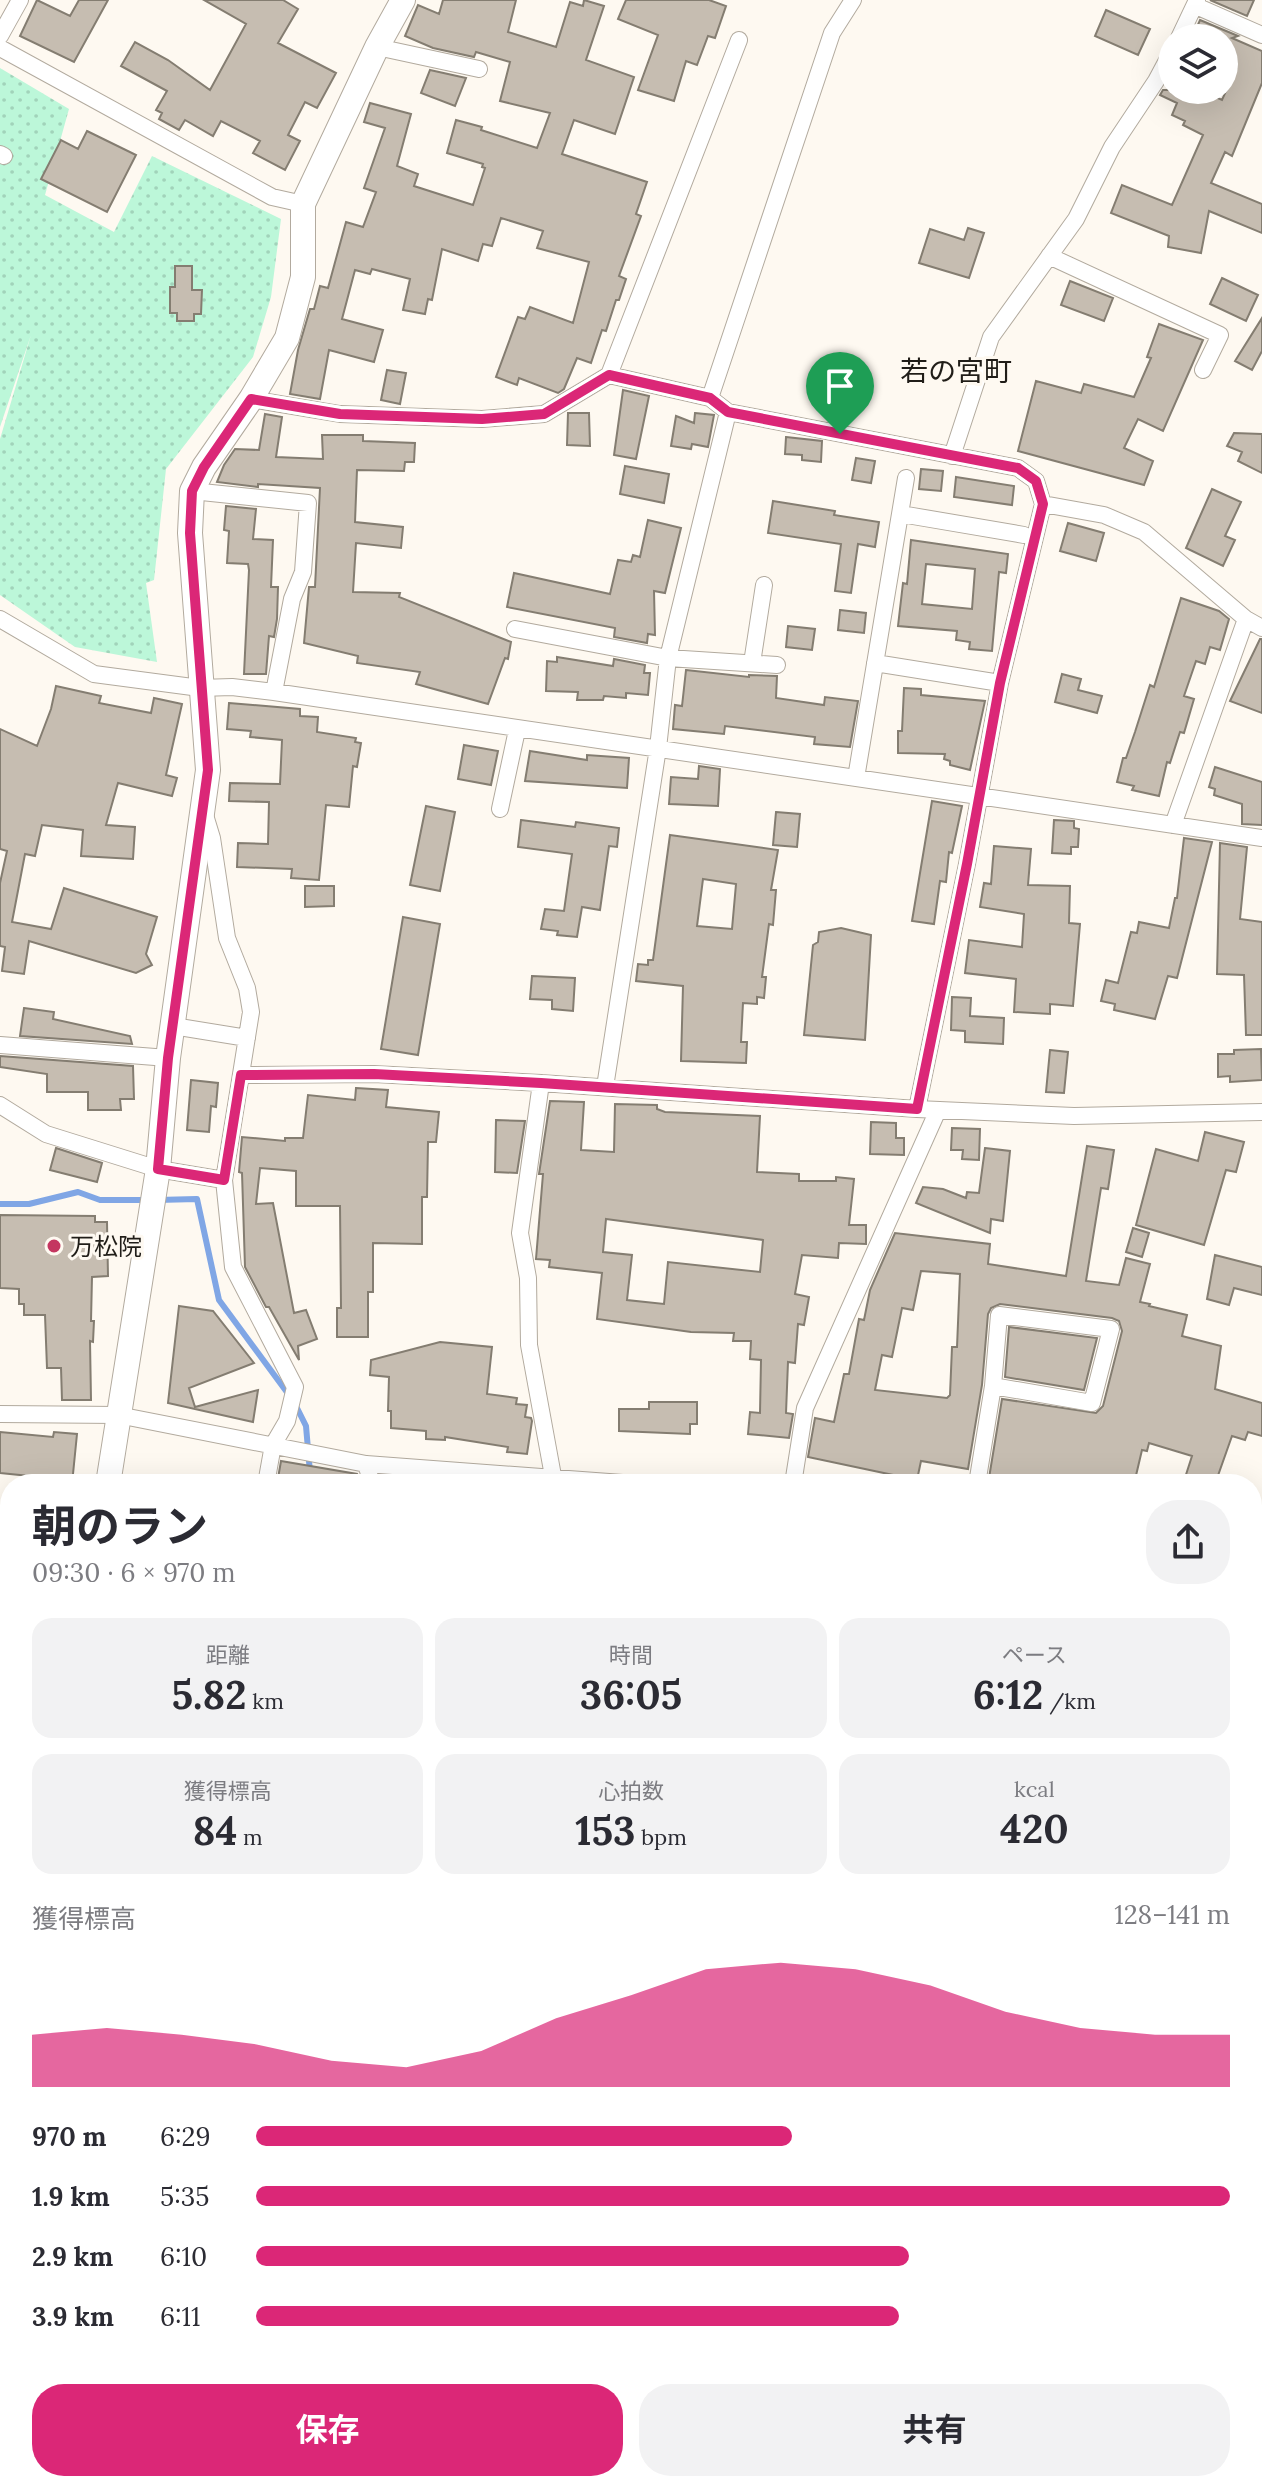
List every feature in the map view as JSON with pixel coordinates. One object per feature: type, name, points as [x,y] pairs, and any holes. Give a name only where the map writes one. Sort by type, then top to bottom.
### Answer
[{"type":"street","points":[[0,36],[20,0]]},
{"type":"street","points":[[109,1474],[158,1169],[168,1058],[208,770],[190,533],[192,491],[204,467],[251,399],[287,338],[303,277],[303,204],[377,47],[403,0]]},
{"type":"street","points":[[710,398],[832,33],[853,0]]},
{"type":"street","points":[[1186,24],[1196,3],[1262,35]]},
{"type":"street","points":[[251,399],[340,414],[482,419],[544,414],[609,375],[739,40]]},
{"type":"street","points":[[377,47],[479,69]]},
{"type":"street","points":[[0,48],[272,197],[303,204]]},
{"type":"street","points":[[952,456],[991,337],[1076,219],[1112,147],[1158,77]]},
{"type":"street","points":[[1049,256],[1220,335],[1203,370]]},
{"type":"street","points":[[609,375],[710,398],[728,412],[1018,468],[1036,481],[1043,504],[1000,683],[917,1109]]},
{"type":"street","points":[[605,1087],[658,748],[668,658],[728,412]]},
{"type":"street","points":[[856,778],[906,478]]},
{"type":"street","points":[[192,491],[308,503],[303,572],[292,599],[274,692]]},
{"type":"street","points":[[1043,504],[1104,515],[1144,532],[1246,619],[1262,628]]},
{"type":"street","points":[[901,514],[1024,535]]},
{"type":"street","points":[[752,663],[764,585]]},
{"type":"street","points":[[0,619],[94,674],[200,688],[232,687],[274,692],[1262,838]]},
{"type":"street","points":[[1173,825],[1246,619]]},
{"type":"street","points":[[515,629],[668,658],[777,665]]},
{"type":"street","points":[[875,663],[1000,683]]},
{"type":"street","points":[[500,809],[517,730]]},
{"type":"street","points":[[204,809],[212,838],[227,938],[247,988],[251,1012],[224,1180],[233,1267],[295,1387],[287,1421],[273,1445],[268,1474]]},
{"type":"street","points":[[173,1026],[247,1038]]},
{"type":"street","points":[[0,1045],[168,1058]]},
{"type":"street","points":[[241,1075],[374,1074],[917,1109],[1074,1116],[1262,1112]]},
{"type":"street","points":[[541,1083],[520,1233],[528,1278],[529,1345],[553,1474]]},
{"type":"street","points":[[0,1105],[46,1134],[158,1169],[224,1180]]},
{"type":"street","points":[[795,1474],[805,1408],[938,1110]]},
{"type":"street","points":[[979,1474],[993,1386],[999,1315],[1111,1329],[1092,1403],[993,1386]]},
{"type":"street","points":[[0,1414],[118,1415],[366,1464],[522,1474]]},
{"type":"street","points":[[366,1464],[369,1474]]},
{"type":"green space","points":[[0,68],[69,109],[45,195],[114,232],[152,156],[281,219],[271,297],[253,357],[166,469],[154,580],[146,583],[157,662],[75,647],[0,595],[0,439],[31,335],[0,427]]},
{"type":"building","points":[[37,0],[70,16],[79,0],[108,0],[74,62],[20,36]]},
{"type":"building","points":[[204,0],[283,0],[298,9],[278,43],[336,73],[317,108],[305,102],[288,135],[300,141],[285,170],[253,153],[260,141],[221,121],[213,136],[185,120],[179,130],[159,119],[162,113],[156,110],[167,91],[121,66],[135,42],[168,60],[210,90],[246,24]]},
{"type":"building","points":[[443,0],[516,0],[508,32],[556,47],[570,2],[583,6],[584,0],[604,6],[586,60],[634,77],[615,134],[574,120],[562,154],[647,182],[636,214],[641,216],[619,276],[626,279],[619,300],[616,300],[606,331],[602,330],[591,363],[577,358],[564,389],[558,393],[519,378],[517,385],[496,377],[518,317],[525,319],[530,307],[573,323],[589,262],[537,248],[543,231],[501,218],[492,246],[483,244],[478,261],[442,249],[432,300],[428,299],[425,314],[403,310],[410,279],[372,269],[370,274],[355,270],[342,319],[383,330],[374,362],[329,350],[320,399],[290,394],[310,309],[314,309],[320,286],[328,288],[346,222],[363,227],[376,192],[364,188],[385,128],[364,122],[370,103],[411,114],[397,166],[418,174],[414,186],[473,205],[485,168],[483,164],[447,153],[456,120],[537,148],[550,113],[500,101],[510,62],[476,52],[474,57],[433,48],[405,36],[418,5],[439,14]]},
{"type":"building","points":[[626,0],[709,0],[726,6],[715,38],[708,36],[697,65],[686,61],[674,101],[638,90],[658,35],[618,19]]},
{"type":"building","points":[[1210,0],[1254,0],[1247,16]]},
{"type":"building","points":[[1106,10],[1150,29],[1138,55],[1095,36]]},
{"type":"building","points":[[1238,41],[1262,51],[1262,83],[1232,156],[1225,152],[1211,183],[1262,204],[1262,233],[1209,211],[1201,253],[1168,247],[1169,236],[1111,213],[1122,185],[1172,205],[1203,135],[1183,125],[1185,121],[1172,115],[1177,104],[1238,104]]},
{"type":"building","points":[[430,70],[466,78],[455,106],[421,93]]},
{"type":"building","points":[[87,131],[136,155],[107,212],[41,179],[61,140],[78,149]]},
{"type":"building","points":[[968,228],[984,233],[969,278],[919,263],[930,229],[964,240]]},
{"type":"building","points":[[175,266],[192,266],[192,290],[202,290],[201,314],[194,314],[194,321],[177,321],[177,313],[170,313],[170,287],[175,287]]},
{"type":"building","points":[[1222,278],[1258,295],[1246,321],[1210,304]]},
{"type":"building","points":[[1070,281],[1113,298],[1104,321],[1061,305]]},
{"type":"building","points":[[1262,318],[1262,351],[1252,370],[1235,361]]},
{"type":"building","points":[[1159,324],[1203,340],[1163,431],[1138,419],[1124,448],[1153,461],[1144,485],[1018,451],[1036,381],[1081,393],[1084,384],[1134,397],[1151,358],[1147,357]]},
{"type":"building","points":[[387,370],[406,373],[400,404],[381,400]]},
{"type":"building","points":[[623,390],[649,396],[636,459],[614,455]]},
{"type":"building","points":[[568,413],[589,413],[590,446],[567,445]]},
{"type":"building","points":[[695,413],[714,415],[708,447],[692,444],[691,449],[671,446],[676,416],[694,423]]},
{"type":"building","points":[[265,414],[282,417],[276,457],[323,459],[322,435],[363,435],[363,441],[415,443],[414,462],[405,462],[404,471],[357,470],[355,522],[403,527],[401,548],[356,543],[353,592],[400,593],[399,597],[511,642],[508,659],[505,658],[488,704],[416,684],[420,672],[357,663],[358,656],[304,643],[309,587],[315,587],[320,488],[258,484],[258,487],[217,482],[235,449],[259,450]]},
{"type":"building","points":[[1234,433],[1262,434],[1262,473],[1238,461],[1242,452],[1227,446]]},
{"type":"building","points":[[786,437],[822,441],[821,462],[802,460],[802,455],[785,454]]},
{"type":"building","points":[[856,458],[875,461],[871,483],[852,480]]},
{"type":"building","points":[[625,466],[669,474],[664,503],[620,494]]},
{"type":"building","points":[[921,469],[943,471],[941,491],[919,489]]},
{"type":"building","points":[[956,477],[1014,486],[1012,505],[954,497]]},
{"type":"building","points":[[1212,489],[1241,502],[1225,536],[1235,540],[1223,566],[1186,548]]},
{"type":"building","points":[[773,501],[879,522],[875,547],[858,544],[851,593],[835,591],[841,544],[768,533]]},
{"type":"building","points":[[226,506],[256,509],[253,539],[273,540],[271,587],[278,587],[277,619],[274,637],[269,636],[266,674],[244,674],[249,570],[248,564],[227,563],[229,531],[224,530]]},
{"type":"building","points":[[648,520],[681,528],[665,593],[654,591],[655,635],[648,634],[647,643],[614,637],[615,628],[507,607],[514,573],[610,594],[618,560],[631,562],[633,555],[640,557]]},
{"type":"building","points":[[1068,523],[1104,533],[1096,561],[1060,551]]},
{"type":"building","points":[[911,540],[1008,554],[1006,573],[999,572],[992,651],[969,649],[970,642],[956,640],[957,631],[898,626],[903,583],[907,584]],"holes":[[[926,564],[975,569],[972,609],[922,604]]]},
{"type":"building","points":[[1181,598],[1219,611],[1229,619],[1220,650],[1210,647],[1205,664],[1196,661],[1184,696],[1194,699],[1184,733],[1180,732],[1170,763],[1167,762],[1159,796],[1132,790],[1134,786],[1117,782],[1150,685],[1154,687]]},
{"type":"building","points":[[840,610],[866,613],[864,633],[838,630]]},
{"type":"building","points":[[788,626],[815,629],[812,650],[786,647]]},
{"type":"building","points":[[1262,639],[1262,713],[1230,701]]},
{"type":"building","points":[[557,657],[613,666],[614,659],[645,665],[644,673],[650,673],[648,695],[626,693],[626,698],[604,696],[603,700],[577,700],[578,692],[546,691],[547,661],[557,662]]},
{"type":"building","points":[[686,670],[749,677],[777,676],[776,698],[824,705],[825,697],[858,701],[850,747],[814,744],[815,737],[725,726],[724,734],[673,729],[675,705],[682,706]]},
{"type":"building","points":[[1062,674],[1081,679],[1078,690],[1102,696],[1097,713],[1055,702]]},
{"type":"building","points":[[56,686],[101,696],[99,703],[151,713],[154,698],[182,704],[166,775],[177,778],[172,796],[118,783],[106,825],[135,827],[133,859],[81,856],[83,830],[42,825],[35,856],[25,854],[12,922],[51,929],[64,888],[157,917],[146,954],[152,965],[136,973],[29,941],[24,974],[2,971],[5,947],[0,946],[0,883],[7,851],[0,849],[0,729],[37,746]]},
{"type":"building","points":[[904,688],[921,689],[921,695],[985,701],[970,770],[950,765],[950,761],[944,759],[945,754],[898,753]]},
{"type":"building","points":[[229,703],[300,709],[300,716],[318,717],[317,732],[356,738],[355,742],[361,743],[357,767],[353,766],[349,807],[326,805],[319,880],[291,878],[292,869],[237,867],[238,843],[268,844],[269,802],[229,801],[230,783],[280,784],[282,740],[250,737],[251,731],[227,729]]},
{"type":"building","points":[[464,745],[498,751],[491,785],[458,779]]},
{"type":"building","points":[[530,751],[587,760],[587,755],[629,758],[627,788],[525,781]]},
{"type":"building","points":[[699,766],[720,769],[718,806],[669,804],[671,777],[698,779]]},
{"type":"building","points":[[1215,767],[1262,782],[1262,825],[1242,824],[1242,804],[1214,795],[1215,789],[1209,787]]},
{"type":"building","points":[[932,801],[962,806],[952,853],[949,852],[946,882],[940,881],[934,924],[912,921]]},
{"type":"building","points":[[426,806],[455,812],[440,891],[410,885]]},
{"type":"building","points":[[776,812],[800,814],[797,847],[773,845]]},
{"type":"building","points":[[521,820],[575,827],[576,822],[619,828],[617,847],[609,846],[600,910],[582,907],[577,937],[541,929],[545,909],[564,911],[572,854],[518,847]]},
{"type":"building","points":[[1054,820],[1074,821],[1074,828],[1079,829],[1078,847],[1071,847],[1071,854],[1052,853]]},
{"type":"building","points":[[670,835],[778,850],[771,890],[776,890],[773,925],[769,924],[762,977],[766,977],[764,998],[757,997],[757,1004],[743,1003],[741,1042],[747,1042],[746,1063],[681,1061],[683,986],[636,981],[638,964],[648,965],[648,960],[653,960]],"holes":[[[703,879],[736,884],[732,929],[697,926]]]},
{"type":"building","points":[[1184,838],[1212,842],[1177,978],[1168,976],[1155,1019],[1114,1010],[1115,1004],[1101,1001],[1106,980],[1118,983],[1131,932],[1137,933],[1139,922],[1169,928],[1177,898]]},
{"type":"building","points":[[1220,843],[1247,847],[1240,919],[1262,922],[1262,1035],[1246,1035],[1244,975],[1217,974]]},
{"type":"building","points":[[994,846],[1031,849],[1028,885],[1070,886],[1069,923],[1080,924],[1073,1006],[1050,1004],[1050,1014],[1014,1012],[1016,979],[965,973],[969,940],[1022,947],[1024,914],[980,907],[984,883],[991,884]]},
{"type":"building","points":[[305,886],[334,886],[334,906],[305,907]]},
{"type":"building","points":[[403,917],[440,924],[418,1055],[381,1049]]},
{"type":"building","points":[[841,928],[871,935],[865,1040],[804,1035],[813,945],[818,942],[819,932]]},
{"type":"building","points":[[532,976],[575,978],[573,1011],[552,1009],[552,1000],[530,999]]},
{"type":"building","points":[[952,997],[971,998],[970,1016],[1004,1018],[1003,1044],[965,1042],[965,1031],[951,1030]]},
{"type":"building","points":[[24,1008],[54,1012],[53,1019],[130,1036],[132,1044],[20,1036]]},
{"type":"building","points":[[1261,1049],[1262,1080],[1230,1082],[1230,1076],[1218,1077],[1218,1054]]},
{"type":"building","points":[[1050,1050],[1068,1052],[1064,1093],[1046,1092]]},
{"type":"building","points":[[0,1056],[133,1066],[134,1099],[120,1099],[121,1110],[88,1110],[88,1092],[47,1092],[47,1074],[0,1067]]},
{"type":"building","points":[[191,1080],[218,1083],[216,1107],[211,1106],[209,1132],[187,1130]]},
{"type":"building","points":[[356,1088],[388,1090],[386,1107],[439,1112],[436,1142],[428,1142],[427,1197],[422,1197],[422,1244],[373,1243],[373,1292],[368,1292],[368,1337],[337,1337],[337,1308],[341,1308],[340,1206],[296,1206],[296,1171],[260,1168],[256,1204],[273,1203],[294,1313],[306,1310],[317,1339],[298,1346],[299,1360],[245,1267],[242,1173],[239,1172],[242,1137],[285,1141],[285,1138],[303,1138],[308,1095],[355,1100]]},
{"type":"building","points":[[550,1101],[584,1102],[581,1150],[614,1152],[615,1104],[657,1105],[657,1109],[665,1112],[760,1116],[757,1172],[799,1174],[799,1181],[836,1181],[836,1177],[854,1179],[849,1225],[866,1225],[866,1244],[839,1243],[838,1258],[802,1255],[795,1294],[809,1297],[804,1325],[798,1324],[795,1363],[788,1362],[786,1413],[793,1414],[789,1438],[748,1434],[750,1412],[760,1413],[761,1360],[750,1359],[751,1341],[733,1341],[734,1333],[691,1332],[597,1319],[602,1273],[549,1267],[550,1260],[536,1259],[543,1174],[539,1174]],"holes":[[[606,1219],[763,1240],[760,1272],[668,1262],[664,1304],[627,1300],[632,1255],[603,1252]]]},
{"type":"building","points":[[496,1120],[525,1121],[517,1173],[495,1172]]},
{"type":"building","points":[[871,1122],[896,1123],[896,1138],[904,1138],[904,1155],[870,1154]]},
{"type":"building","points":[[952,1128],[980,1129],[979,1160],[962,1159],[963,1150],[951,1150]]},
{"type":"building","points":[[1205,1132],[1244,1142],[1236,1172],[1226,1170],[1204,1245],[1136,1225],[1156,1149],[1198,1161]]},
{"type":"building","points":[[1087,1146],[1114,1150],[1108,1189],[1101,1188],[1086,1281],[1119,1285],[1126,1258],[1150,1264],[1140,1302],[1187,1315],[1182,1336],[1221,1346],[1215,1389],[1262,1403],[1262,1436],[1248,1432],[1245,1440],[1232,1436],[1219,1474],[1186,1474],[1192,1456],[1149,1443],[1147,1451],[1142,1450],[1136,1474],[990,1474],[1002,1399],[1096,1413],[1103,1406],[1122,1331],[1119,1321],[1112,1318],[1000,1304],[991,1308],[988,1314],[982,1385],[968,1469],[921,1461],[918,1474],[889,1474],[808,1457],[815,1418],[834,1422],[844,1374],[849,1374],[859,1319],[864,1320],[870,1290],[895,1233],[990,1244],[988,1264],[1066,1276]],"holes":[[[921,1271],[960,1274],[957,1347],[952,1347],[950,1395],[947,1398],[875,1390],[882,1355],[892,1357],[902,1308],[913,1310]]]},
{"type":"building","points":[[56,1148],[102,1163],[97,1182],[50,1170]]},
{"type":"building","points":[[985,1148],[1010,1151],[1003,1221],[991,1219],[990,1233],[916,1203],[923,1187],[943,1189],[966,1198],[967,1192],[979,1193]]},
{"type":"building","points":[[0,1215],[95,1216],[95,1222],[107,1222],[108,1276],[92,1277],[91,1400],[62,1400],[61,1368],[47,1368],[45,1315],[24,1315],[24,1304],[19,1304],[19,1289],[0,1288]]},
{"type":"building","points":[[1133,1228],[1149,1233],[1142,1257],[1126,1252]]},
{"type":"building","points":[[1215,1255],[1262,1267],[1262,1295],[1234,1288],[1229,1305],[1207,1299]]},
{"type":"building","points":[[179,1306],[213,1311],[254,1363],[189,1388],[195,1407],[258,1390],[253,1422],[168,1403]]},
{"type":"building","points":[[1009,1327],[1097,1338],[1084,1390],[1005,1377]]},
{"type":"building","points":[[440,1342],[492,1347],[487,1394],[517,1398],[516,1404],[527,1405],[525,1417],[532,1421],[527,1454],[507,1452],[508,1447],[445,1437],[445,1440],[426,1439],[426,1431],[391,1428],[389,1377],[370,1375],[371,1360]]},
{"type":"building","points":[[649,1402],[697,1402],[697,1424],[690,1424],[690,1434],[619,1431],[619,1409],[649,1409]]},
{"type":"building","points":[[0,1432],[53,1437],[54,1432],[77,1434],[73,1474],[0,1473]]},
{"type":"building","points":[[281,1461],[357,1474],[279,1474]]},
{"type":"waterway","points":[[0,1204],[29,1204],[78,1192],[100,1200],[146,1200]]},
{"type":"waterway","points":[[157,1200],[197,1199],[219,1300],[289,1395]]},
{"type":"waterway","points":[[295,1404],[306,1426],[310,1474]]},
{"type":"place","name":"万松院","points":[[54,1246]]},
{"type":"district","name":"若の宮町","points":[[956,371]]},
{"type":"route","points":[[609,375],[710,398],[728,412],[840,434],[1018,468],[1036,481],[1043,504],[1000,683],[917,1109],[374,1074],[241,1075],[224,1180],[158,1169],[168,1058],[208,770],[190,533],[192,491],[204,467],[251,399],[340,414],[482,419],[544,414],[609,375]]}]
